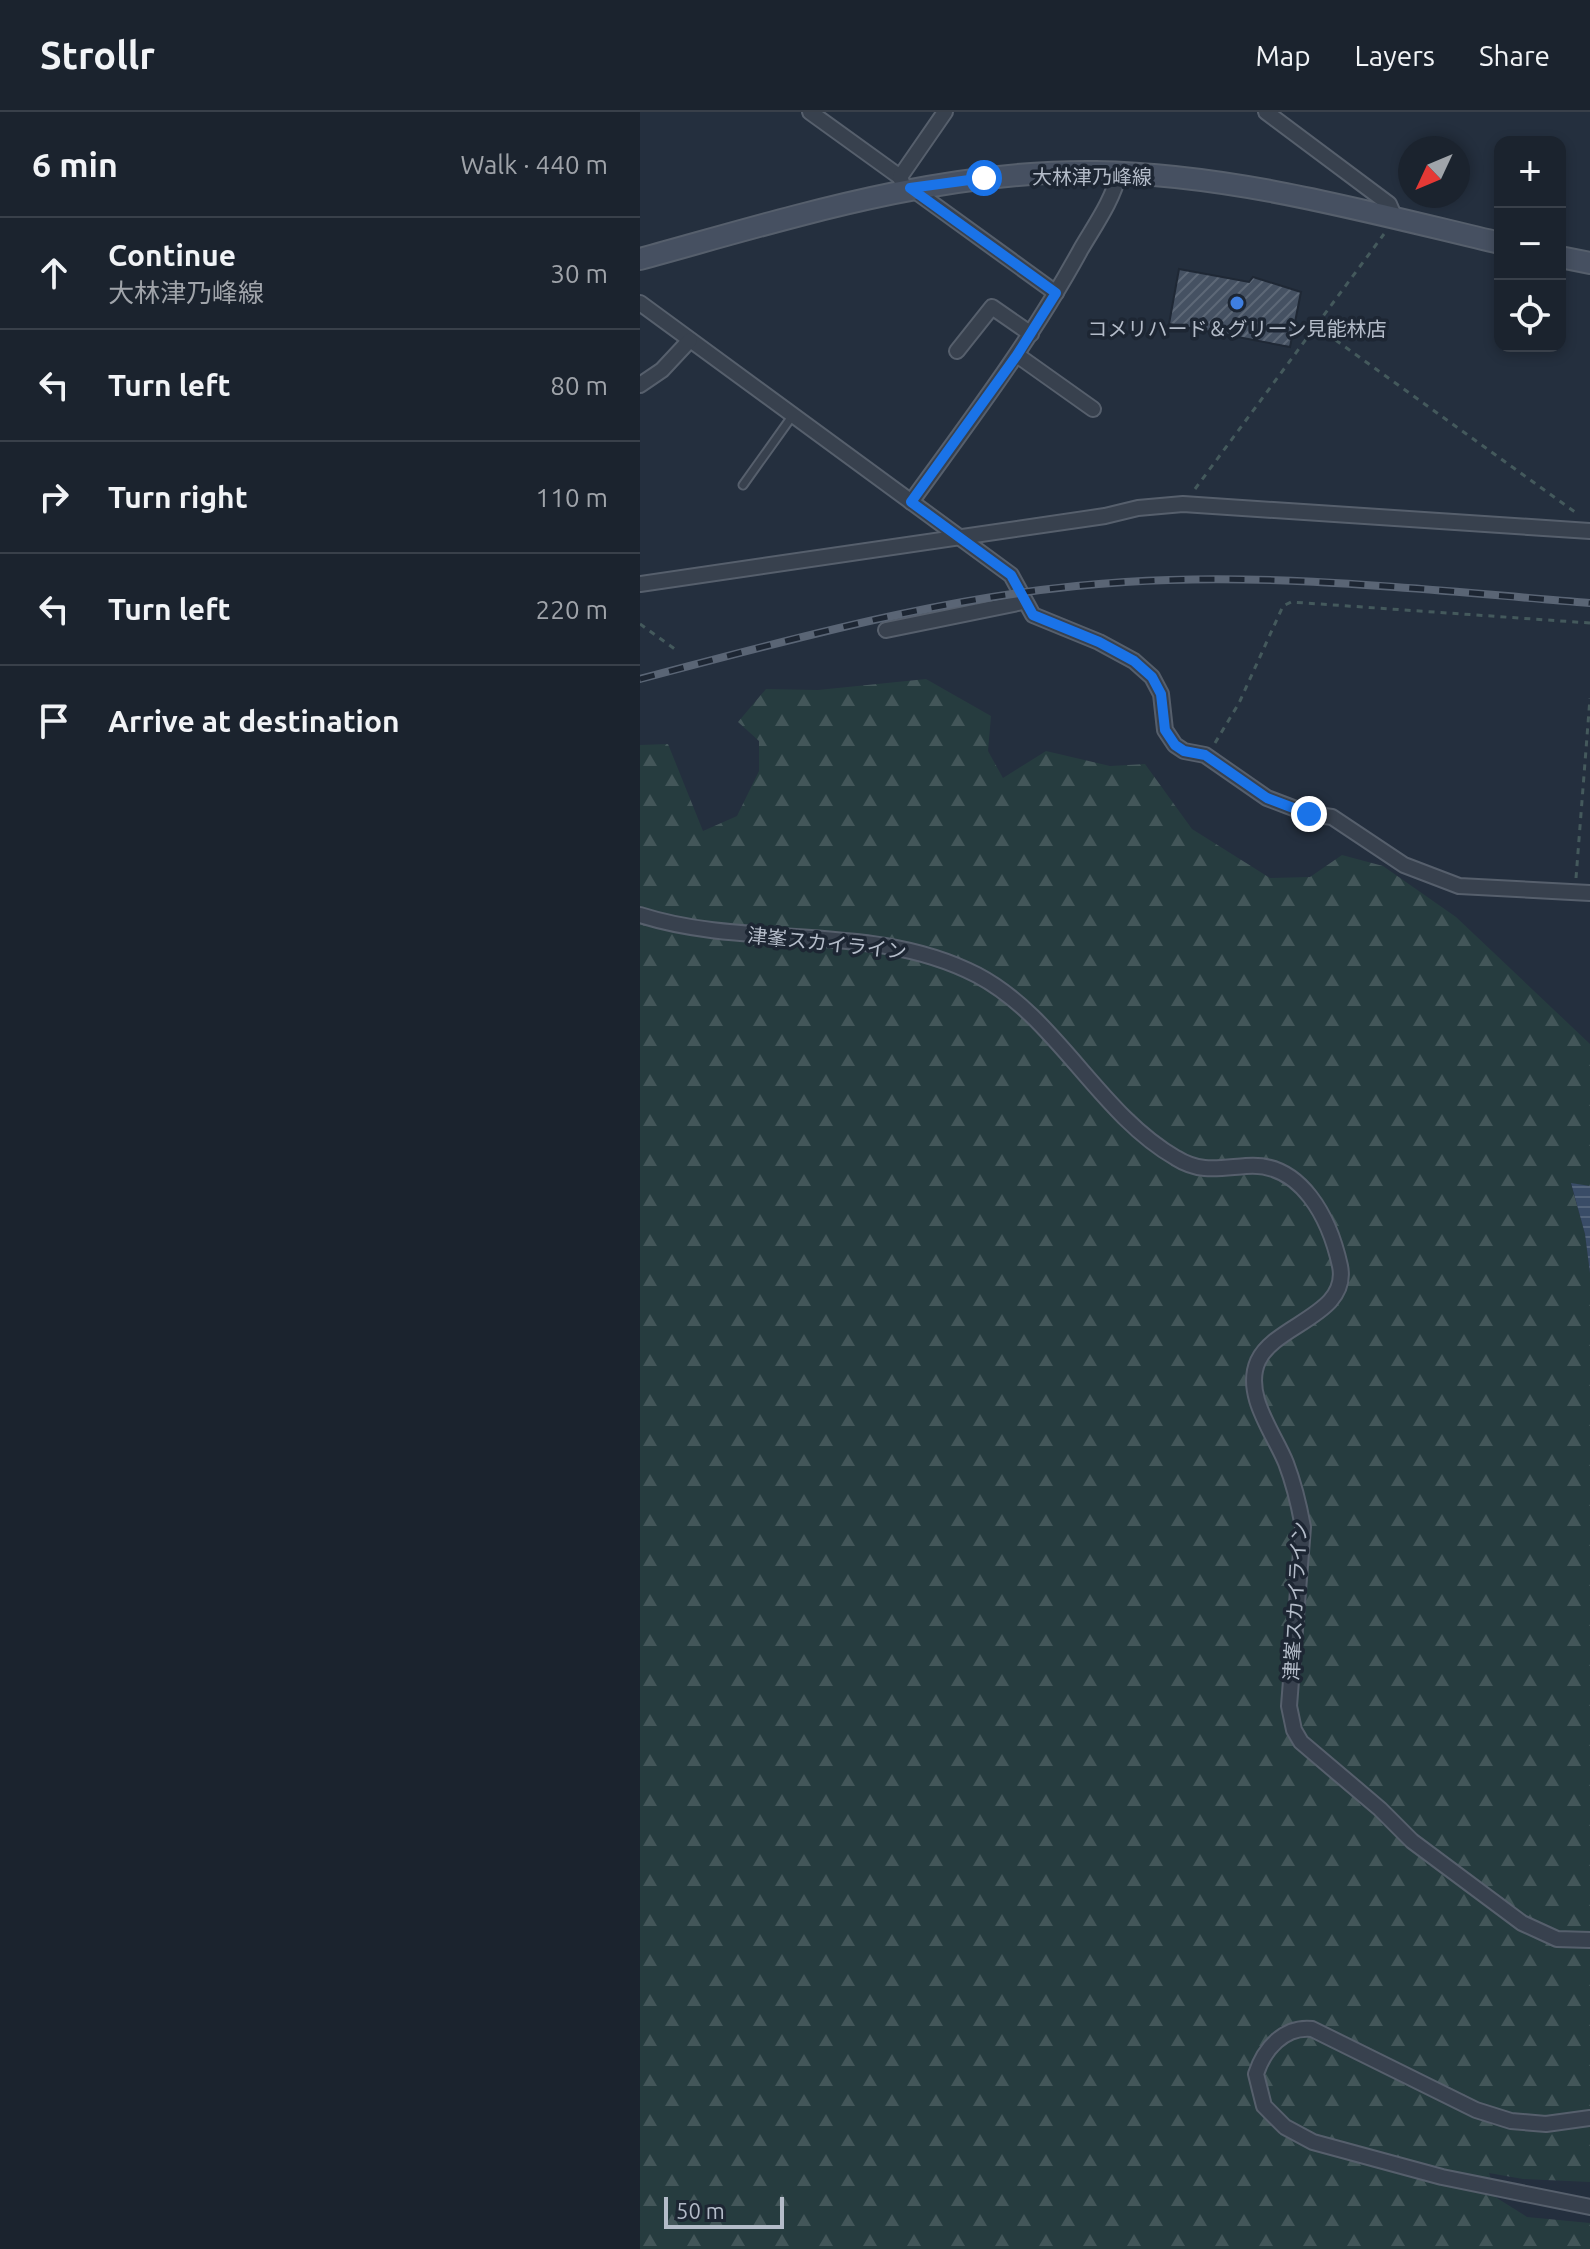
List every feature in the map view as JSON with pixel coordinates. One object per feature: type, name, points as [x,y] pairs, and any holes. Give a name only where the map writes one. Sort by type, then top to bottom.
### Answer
[{"type":"main road","name":"大林津乃峰線","points":[[640,259],[905,185],[1039,174],[1119,173],[1241,186],[1494,242]]},
{"type":"main road","points":[[1566,258],[1590,263]]},
{"type":"street","points":[[810,112],[905,185],[1056,293]]},
{"type":"street","points":[[905,185],[945,112]]},
{"type":"street","points":[[1266,112],[1389,204],[1395,218]]},
{"type":"street","points":[[911,502],[1031,334],[1116,187],[1119,173]]},
{"type":"street","points":[[640,303],[1011,575],[1023,602],[1033,615],[1051,626],[1099,642],[1134,661],[1152,677],[1161,694],[1165,730],[1175,745],[1184,751],[1205,755],[1267,798],[1309,814],[1332,817],[1404,865],[1459,886],[1583,893]]},
{"type":"street","points":[[957,351],[992,307],[1031,334]]},
{"type":"street","points":[[640,385],[662,370],[690,340]]},
{"type":"street","points":[[1017,355],[1093,409]]},
{"type":"street","points":[[640,584],[1105,516],[1138,508],[1183,504],[1590,531]]},
{"type":"street","points":[[886,630],[1023,602]]},
{"type":"street","name":"津峯スカイライン","points":[[640,915],[667,923],[747,936],[888,945],[927,954],[978,975],[1011,999],[1125,1116],[1174,1158],[1209,1170],[1262,1166],[1293,1179],[1307,1191],[1328,1226],[1339,1264],[1340,1286],[1326,1304],[1268,1347],[1254,1373],[1262,1413],[1285,1461],[1298,1498],[1303,1527],[1289,1706],[1294,1730],[1311,1752],[1380,1809],[1412,1841],[1522,1923],[1557,1939],[1590,1940]]},
{"type":"street","points":[[1590,2118],[1546,2124],[1511,2121],[1461,2103],[1312,2029],[1295,2029],[1282,2036],[1268,2049],[1256,2074],[1258,2093],[1274,2117],[1313,2142],[1457,2181],[1590,2207]]},
{"type":"lane","points":[[743,485],[793,415]]},
{"type":"path","points":[[1183,504],[1395,218]]},
{"type":"path","points":[[1316,326],[1590,523]]},
{"type":"path","points":[[1205,755],[1239,703],[1283,606],[1291,602],[1590,623]]},
{"type":"path","points":[[640,624],[676,650]]},
{"type":"path","points":[[1583,893],[1590,698]]},
{"type":"green space","points":[[926,679],[991,716],[988,751],[1003,778],[1046,751],[1110,766],[1145,764],[1192,829],[1270,878],[1310,877],[1342,855],[1383,866],[1456,917],[1590,1044],[1590,1186],[1571,1184],[1585,1234],[1590,1273],[1590,2182],[1523,2179],[1489,2173],[1497,2198],[1527,2217],[1590,2223],[1590,2249],[640,2249],[640,745],[668,744],[703,831],[737,816],[759,771],[759,741],[738,722],[766,689],[818,690]]},
{"type":"water","points":[[1571,1183],[1590,1186],[1590,1273],[1585,1234]]},
{"type":"building","points":[[1179,269],[1249,282],[1253,277],[1301,292],[1290,347],[1169,324]]},
{"type":"railway","points":[[640,679],[880,618],[1002,595],[1125,582],[1300,581],[1590,603]]},
{"type":"place","name":"コメリハード＆グリーン見能林店","points":[[1237,303]]},
{"type":"route","points":[[984,178],[910,188],[1056,293],[1017,355],[911,502],[1011,575],[1016,580],[1023,602],[1033,615],[1051,626],[1099,642],[1134,661],[1152,677],[1161,694],[1165,730],[1175,745],[1184,751],[1205,755],[1267,798],[1309,814]]}]
